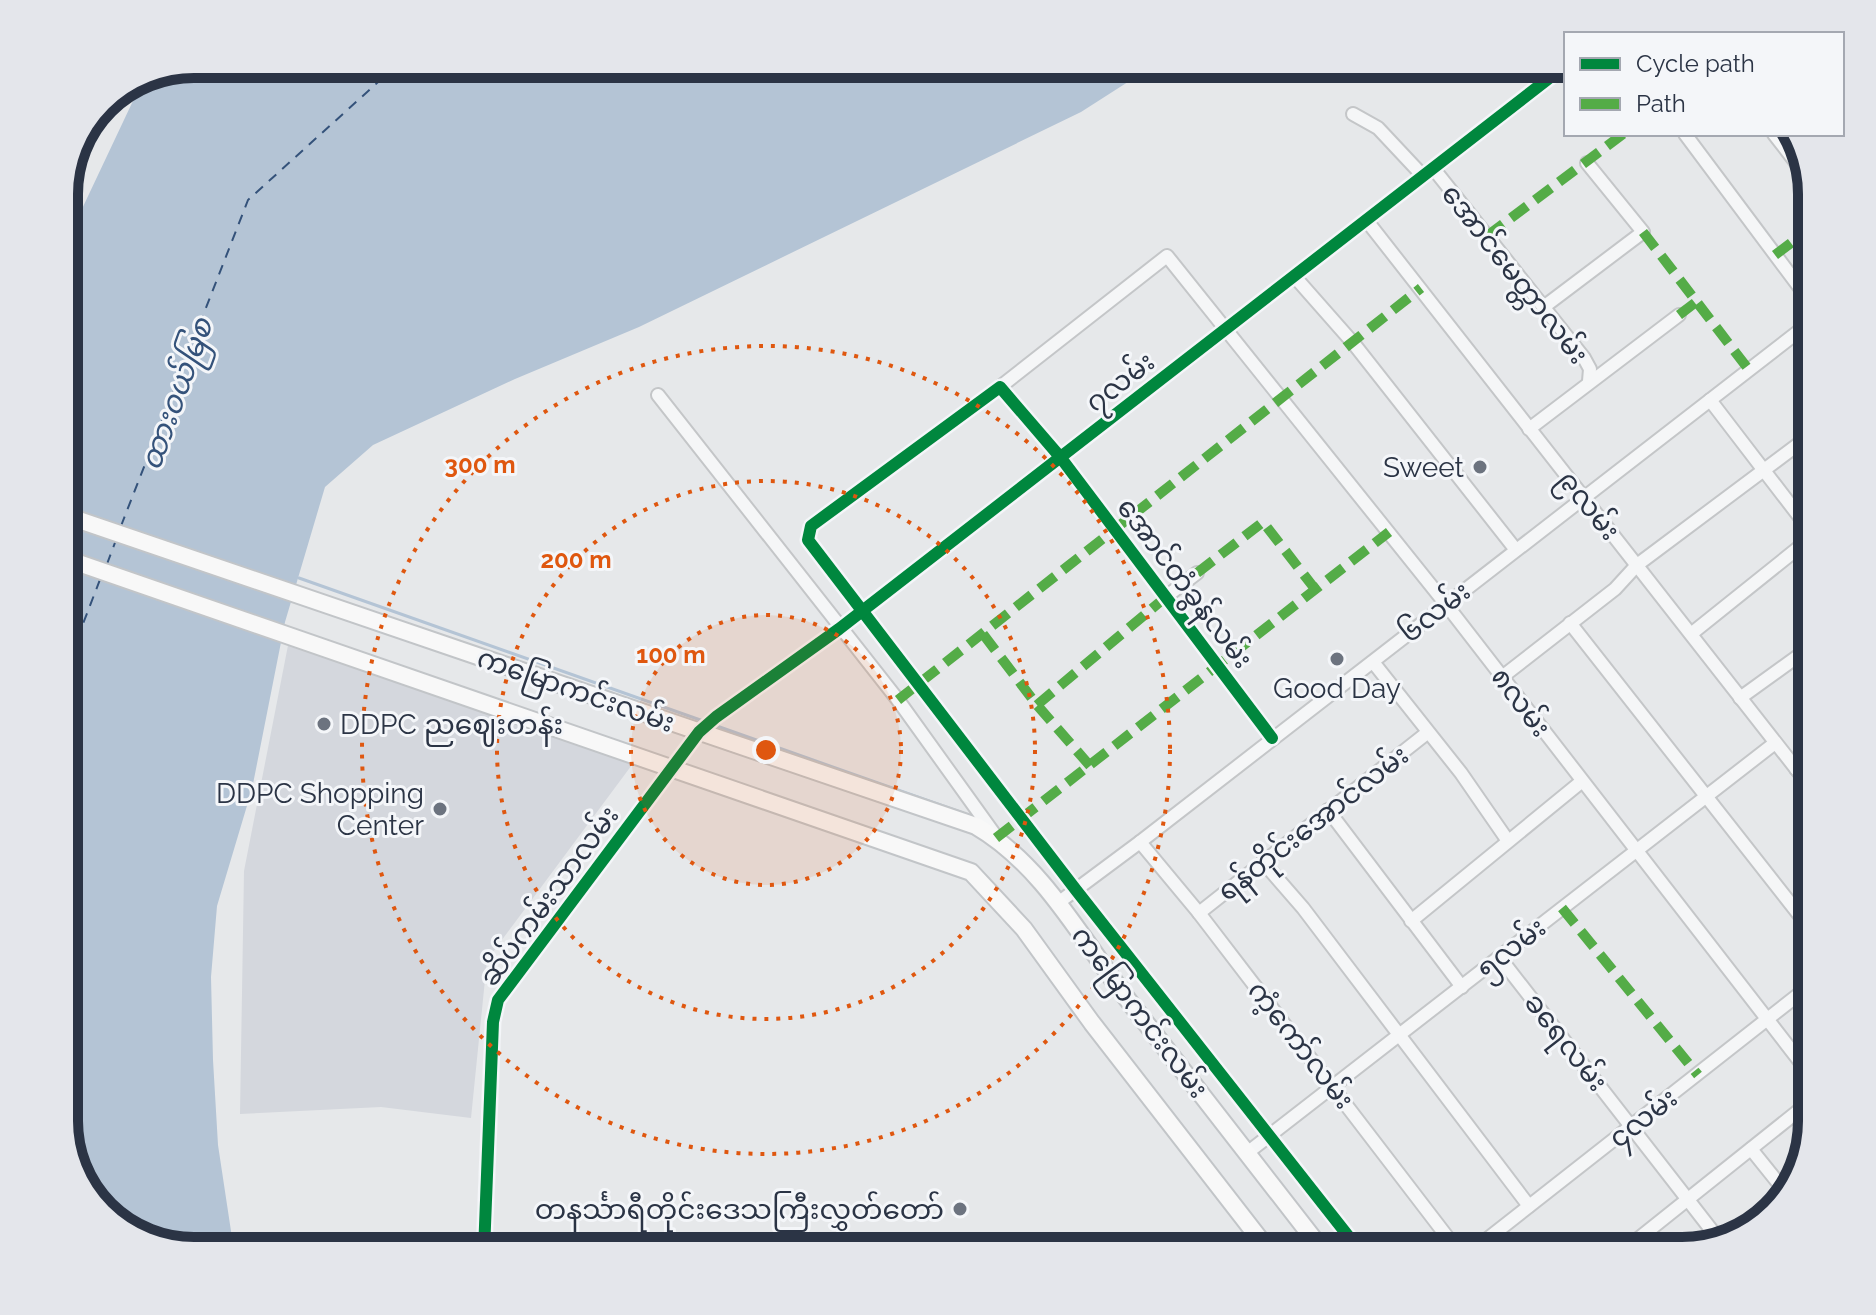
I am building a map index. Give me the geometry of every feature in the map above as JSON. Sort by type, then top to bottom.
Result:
[{"type":"main road","name":"ကမြောကင်းလမ်း","points":[[78,520],[976,826],[996,838],[1058,903],[1126,997],[1312,1237]]},
{"type":"main road","name":"ကမြောကင်းလမ်း","points":[[78,563],[971,872],[1024,929],[1092,1023],[1258,1237]]},
{"type":"street","name":"၇လမ်း","points":[[699,732],[863,611],[1549,78]]},
{"type":"street","name":"အောင်မေတ္တာလမ်း","points":[[1353,114],[1378,128],[1428,172],[1545,306],[1584,358],[1590,369],[1589,381]]},
{"type":"street","points":[[1686,136],[1798,285]]},
{"type":"street","points":[[1776,136],[1791,156]]},
{"type":"street","points":[[1545,306],[1643,232],[1587,163]]},
{"type":"street","name":"၉လမ်း","points":[[1367,221],[1798,772]]},
{"type":"street","name":"၈လမ်း","points":[[1000,387],[1167,256],[1228,328],[1445,603],[1798,1060]]},
{"type":"street","points":[[1295,277],[1354,344],[1516,550]]},
{"type":"street","points":[[1529,429],[1679,315]]},
{"type":"street","name":"၆လမ်း","points":[[1058,903],[1798,332]]},
{"type":"street","points":[[1000,387],[811,526],[808,540],[1076,890],[1349,1237]]},
{"type":"street","name":"အောင်တံခွန်လမ်း","points":[[1000,387],[1061,458],[1272,738]]},
{"type":"street","points":[[658,395],[839,629],[898,700],[996,838]]},
{"type":"street","points":[[1710,400],[1798,516]]},
{"type":"street","points":[[1502,677],[1615,589],[1637,565],[1798,445]]},
{"type":"street","points":[[1691,634],[1798,546]]},
{"type":"street","points":[[1167,596],[1197,573]]},
{"type":"street","points":[[1570,623],[1798,913]]},
{"type":"street","points":[[1740,698],[1798,656]]},
{"type":"street","points":[[1373,662],[1461,773],[1508,841]]},
{"type":"street","name":"ဆိပ်ကမ်းသာလမ်း","points":[[485,1237],[493,1022],[498,1000],[699,732]]},
{"type":"street","name":"ရန်တိုင်းအောင်လမ်း","points":[[1199,913],[1427,733]]},
{"type":"street","name":"၅လမ်း","points":[[1247,1153],[1775,743]]},
{"type":"street","points":[[1411,921],[1581,782]]},
{"type":"street","points":[[1328,810],[1462,987]]},
{"type":"street","name":"ကံ့ကော်လမ်း","points":[[1140,842],[1199,913],[1447,1237]]},
{"type":"street","points":[[1263,862],[1303,908],[1529,1206]]},
{"type":"street","name":"ခရေလမ်း","points":[[1500,958],[1714,1232]]},
{"type":"street","name":"၄လမ်း","points":[[1490,1237],[1798,996]]},
{"type":"street","points":[[1640,1237],[1798,1111]]},
{"type":"street","points":[[1751,1149],[1779,1184]]},
{"type":"shaded area","points":[[291,630],[643,750],[487,960],[471,1118],[381,1107],[240,1114],[244,871]]},
{"type":"water","name":"ထားဝယ်မြစ","points":[[1134,78],[1081,112],[639,327],[515,379],[373,445],[325,487],[285,622],[252,789],[217,906],[211,977],[213,1060],[218,1145],[232,1237],[171,1235],[130,1217],[112,1203],[94,1179],[82,1151],[78,1129],[78,217],[136,94],[157,84],[179,79]]},
{"type":"waterway","points":[[299,578],[706,722]]},
{"type":"waterway","points":[[714,725],[963,813]]},
{"type":"ferry route","points":[[121,526],[248,200],[383,78]]},
{"type":"ferry route","points":[[107,564],[116,540]]},
{"type":"ferry route","points":[[78,637],[101,577]]},
{"type":"marked path","points":[[1487,236],[1620,136]]},
{"type":"marked path","points":[[1643,232],[1749,370]]},
{"type":"marked path","points":[[1775,255],[1798,238]]},
{"type":"marked path","points":[[898,700],[1421,288]]},
{"type":"marked path","points":[[1679,315],[1696,302]]},
{"type":"marked path","points":[[1197,573],[1263,522],[1315,589]]},
{"type":"marked path","points":[[996,838],[1389,532]]},
{"type":"marked path","points":[[1037,705],[1167,596]]},
{"type":"marked path","points":[[983,634],[1037,705],[1091,767]]},
{"type":"marked path","points":[[1562,908],[1698,1075]]},
{"type":"cycle path","points":[[485,1237],[493,1022],[498,1000],[699,732],[839,629],[1549,78]]},
{"type":"cycle path","points":[[1272,738],[1061,458],[1000,387],[811,526],[808,540],[1076,890],[1349,1237]]},
{"type":"place","name":"Sweet","points":[[1480,467]]},
{"type":"place","name":"Good Day","points":[[1337,659]]},
{"type":"place","name":"DDPC ညဈေးတန်း","points":[[324,724]]},
{"type":"place","name":"DDPC Shopping Center","points":[[440,809]]},
{"type":"place","name":"တနင်္သာရီတိုင်းဒေသကြီးလွှတ်တော်","points":[[960,1209]]}]
